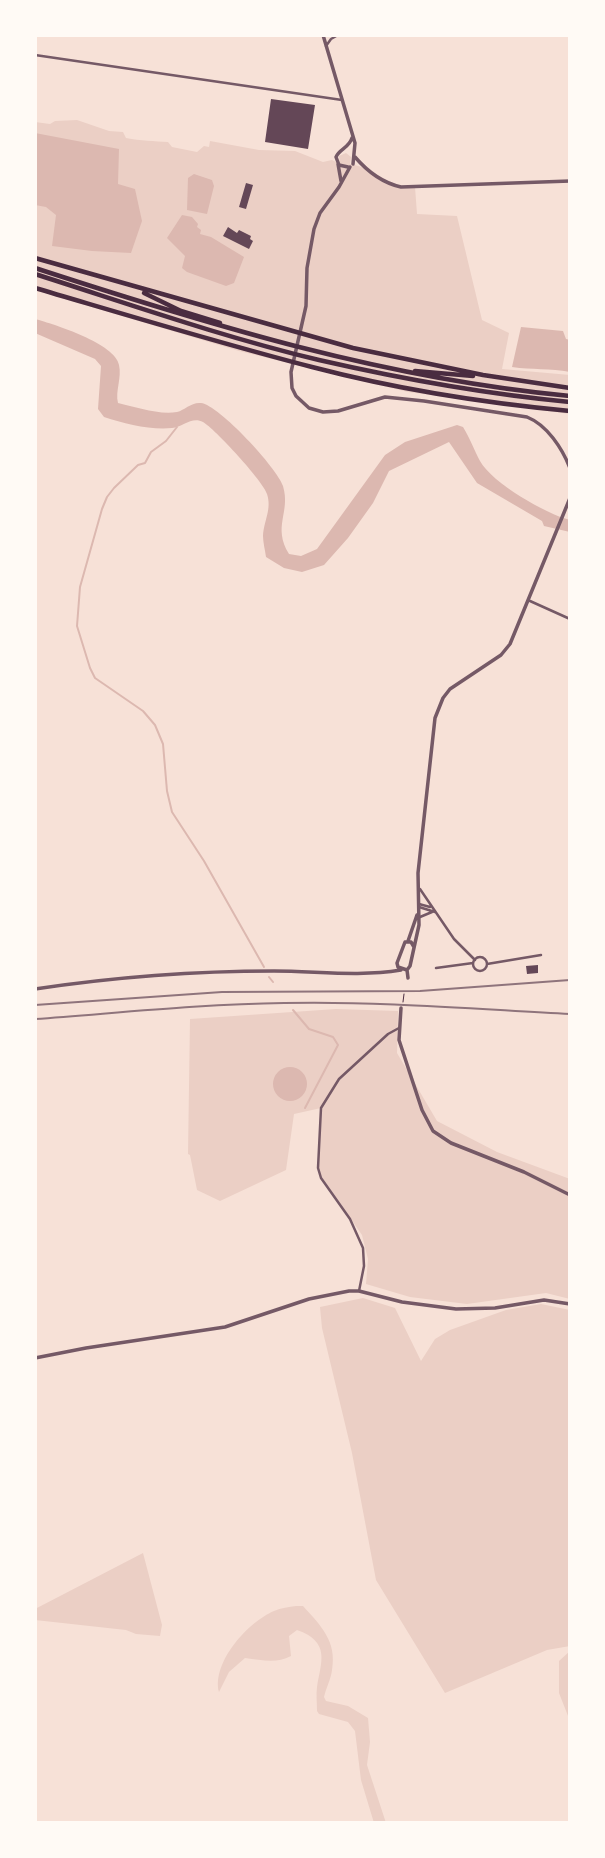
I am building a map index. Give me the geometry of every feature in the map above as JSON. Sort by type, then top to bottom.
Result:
[{"type":"highway","points":[[35,258],[115,283],[353,348],[408,361],[570,388]]},
{"type":"highway","points":[[35,268],[243,334],[453,381],[570,397]]},
{"type":"highway","points":[[35,275],[236,338],[317,359],[420,381],[570,402]]},
{"type":"highway","points":[[115,283],[243,334]]},
{"type":"highway","points":[[35,288],[315,368],[453,396],[570,411]]},
{"type":"highway","points":[[383,367],[535,383]]},
{"type":"street","points":[[326,46],[331,38],[338,35]]},
{"type":"street","points":[[324,36],[355,143],[351,166],[320,213],[314,229],[307,268],[306,306],[291,372],[292,388],[299,401],[319,412],[338,411],[385,397],[527,417],[548,432],[570,468]]},
{"type":"street","points":[[35,55],[342,100]]},
{"type":"street","points":[[341,183],[337,155],[351,141],[352,136]]},
{"type":"street","points":[[343,149],[350,150],[364,167],[389,183],[401,187],[570,181]]},
{"type":"street","points":[[338,164],[343,167],[364,167]]},
{"type":"street","points":[[35,989],[144,974],[274,971],[346,975],[404,970],[411,966],[419,916],[418,886],[432,736],[437,710],[450,689],[497,659],[508,648],[530,601],[570,498]]},
{"type":"street","points":[[530,601],[570,618]]},
{"type":"street","points":[[418,886],[454,939],[474,962],[475,970],[480,971],[486,968],[487,964]]},
{"type":"street","points":[[419,907],[429,906],[435,912]]},
{"type":"street","points":[[385,972],[397,962],[402,945],[413,932],[419,907]]},
{"type":"street","points":[[419,916],[435,912]]},
{"type":"street","points":[[408,941],[413,943],[414,949]]},
{"type":"street","points":[[487,964],[541,955]]},
{"type":"street","points":[[436,968],[474,962],[481,958],[487,964]]},
{"type":"street","points":[[397,962],[408,978]]},
{"type":"street","points":[[401,1008],[401,1048],[422,1110],[435,1134],[570,1195]]},
{"type":"street","points":[[359,1291],[365,1266],[363,1248],[350,1219],[317,1168],[321,1108],[339,1079],[388,1034],[399,1028]]},
{"type":"street","points":[[35,1358],[225,1327],[309,1299],[359,1291],[402,1302],[456,1308],[495,1308],[544,1300],[570,1304]]},
{"type":"path","points":[[402,1002],[404,994]]},
{"type":"shaded area","points":[[77,120],[109,131],[123,132],[126,138],[168,142],[172,147],[197,152],[204,146],[209,147],[210,141],[259,150],[295,151],[323,162],[332,160],[340,164],[339,156],[346,153],[351,157],[350,164],[367,169],[396,184],[415,187],[417,214],[457,216],[482,320],[509,333],[502,369],[570,375],[570,414],[408,392],[239,351],[35,290],[35,122],[50,124],[55,121]]},
{"type":"shaded area","points":[[35,133],[119,149],[118,184],[135,189],[142,221],[131,253],[52,246],[56,215],[46,207],[35,205]]},
{"type":"shaded area","points":[[194,174],[212,180],[214,186],[207,214],[187,210],[188,178]]},
{"type":"shaded area","points":[[182,215],[192,217],[201,230],[200,234],[211,237],[244,257],[234,283],[226,286],[182,268],[185,256],[167,238]]},
{"type":"shaded area","points":[[35,319],[83,336],[115,357],[120,370],[118,403],[170,413],[201,403],[221,414],[234,426],[271,466],[283,486],[285,504],[282,535],[289,554],[301,556],[317,549],[385,455],[405,442],[457,425],[463,427],[486,470],[507,488],[570,520],[570,532],[544,526],[542,521],[477,483],[449,442],[389,471],[373,503],[324,565],[302,572],[284,568],[266,557],[263,536],[268,499],[264,488],[217,434],[199,420],[172,428],[155,428],[104,417],[98,409],[101,366],[95,359],[35,333]]},
{"type":"shaded area","points":[[521,327],[563,331],[566,339],[570,340],[570,372],[512,367]]},
{"type":"shaded area","points":[[336,1009],[398,1011],[397,1053],[437,1121],[497,1152],[570,1179],[570,1299],[546,1293],[467,1304],[410,1297],[366,1284],[368,1259],[362,1235],[318,1172],[321,1108],[294,1114],[286,1170],[220,1201],[197,1190],[188,1154],[190,1019]]},
{"type":"shaded area","points":[[290,1067],[302,1072],[307,1084],[302,1096],[290,1101],[278,1096],[273,1084],[278,1072]]},
{"type":"shaded area","points":[[363,1298],[395,1308],[421,1361],[435,1339],[450,1330],[506,1310],[541,1304],[570,1310],[570,1646],[547,1650],[445,1693],[376,1580],[352,1453],[322,1328],[320,1307]]},
{"type":"shaded area","points":[[143,1553],[162,1625],[160,1636],[35,1620],[35,1609]]},
{"type":"shaded area","points":[[303,1606],[330,1642],[333,1660],[324,1697],[326,1701],[348,1706],[368,1718],[370,1742],[367,1765],[386,1823],[374,1823],[361,1780],[355,1731],[348,1722],[319,1714],[317,1711],[321,1654],[315,1640],[297,1630],[289,1636],[291,1656],[274,1661],[245,1658],[229,1672],[219,1692],[221,1668],[234,1644],[264,1616],[282,1608]]},
{"type":"shaded area","points":[[570,1651],[570,1721],[559,1693],[559,1661]]},
{"type":"building","points":[[271,99],[315,105],[308,149],[265,142]]},
{"type":"building","points":[[246,183],[253,185],[246,209],[239,207]]},
{"type":"building","points":[[228,227],[237,233],[239,230],[251,236],[253,241],[249,249],[223,236]]},
{"type":"building","points":[[538,965],[538,973],[527,974],[526,966]]},
{"type":"waterway","points":[[177,427],[166,441],[151,452],[145,463],[138,465],[107,497],[80,587],[77,626],[95,678],[143,711],[155,725],[163,744],[167,791],[172,812],[204,861],[264,967]]},
{"type":"waterway","points":[[269,977],[273,982]]},
{"type":"waterway","points":[[293,1010],[309,1029],[333,1037],[338,1045],[305,1108]]},
{"type":"railway","points":[[35,1005],[222,992],[420,991],[570,980]]},
{"type":"railway","points":[[35,1019],[284,1003],[391,1004],[570,1014]]}]
